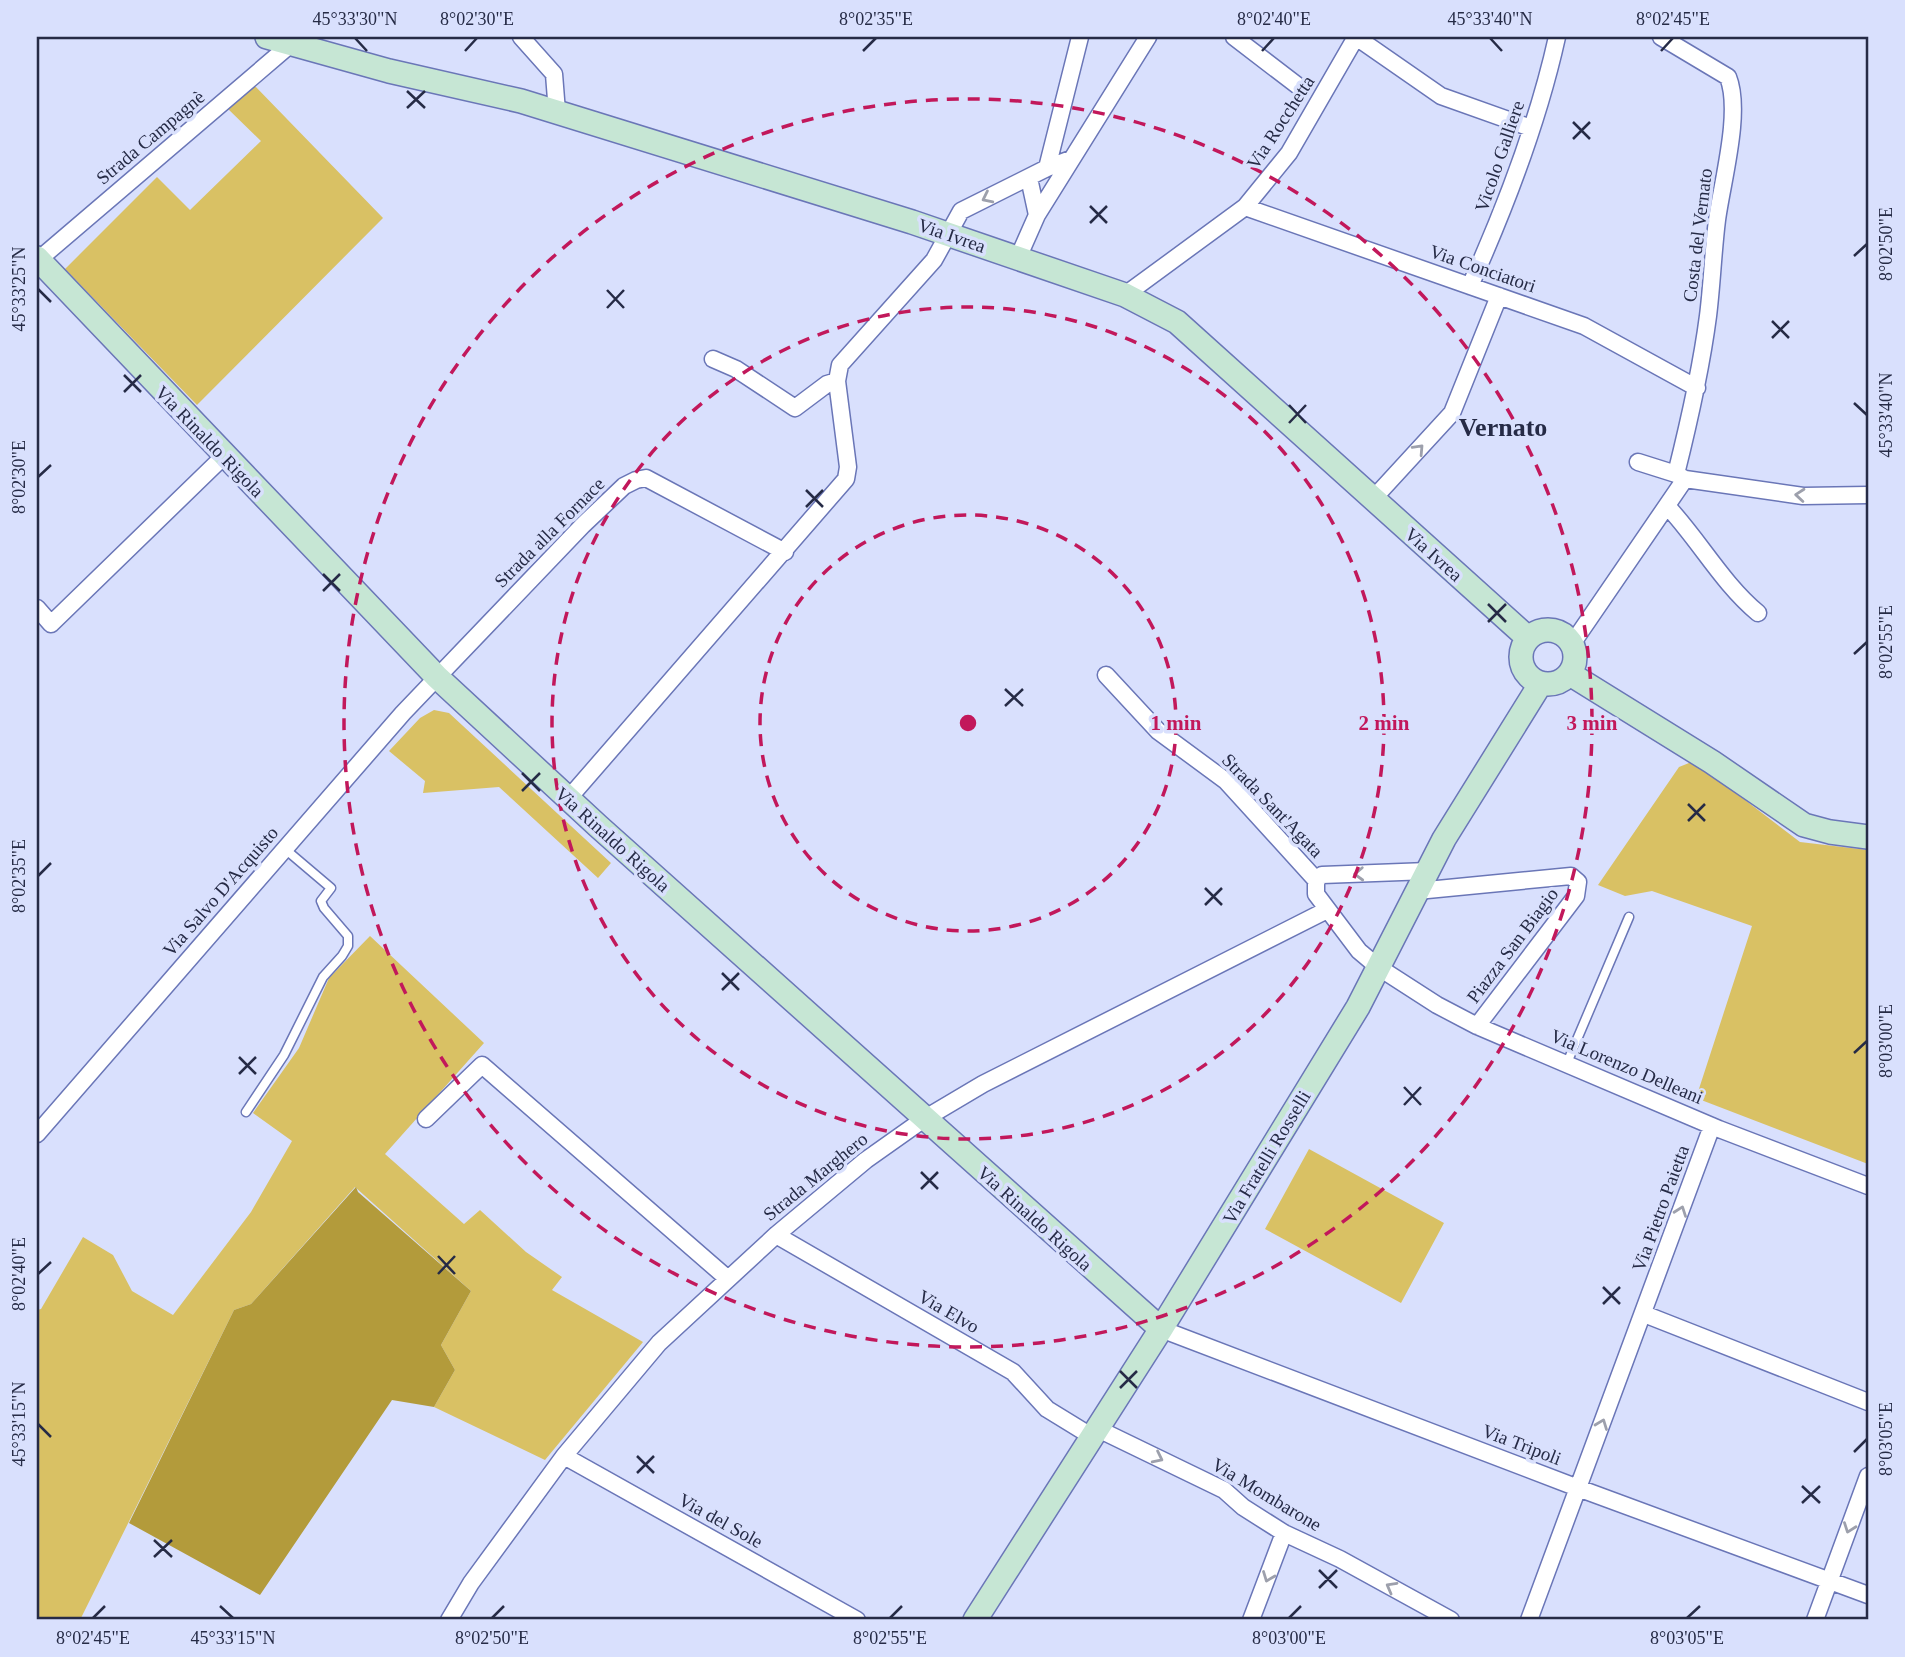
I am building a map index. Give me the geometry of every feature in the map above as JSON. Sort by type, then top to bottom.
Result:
[{"type":"street","name":"Via Ivrea","points":[[267,37],[292,41],[389,71],[557,112],[948,234],[1125,295],[1177,322],[1528,638]]},
{"type":"street","points":[[521,37],[554,74],[557,112]]},
{"type":"street","points":[[1047,168],[1080,37]]},
{"type":"street","points":[[1018,258],[1037,215],[1147,37]]},
{"type":"street","points":[[1234,37],[1311,96]]},
{"type":"street","points":[[1356,37],[1441,96],[1531,128]]},
{"type":"street","name":"Via Rocchetta","points":[[1125,295],[1245,207],[1289,153],[1311,96],[1356,37]]},
{"type":"street","name":"Vicolo Galliere","points":[[1470,286],[1496,229],[1548,75],[1557,37]]},
{"type":"street","name":"Costa del Vernato","points":[[1572,644],[1667,506],[1680,477],[1708,316],[1717,220],[1730,136],[1733,88],[1728,77],[1661,37]]},
{"type":"street","name":"Strada Campagnè","points":[[37,259],[292,41]]},
{"type":"street","points":[[568,799],[839,490],[846,479],[848,467],[836,381],[840,365],[934,260],[961,211],[1047,168],[1071,159]]},
{"type":"street","points":[[1029,178],[1037,215]]},
{"type":"street","name":"Via Conciatori","points":[[1245,207],[1584,326],[1697,388]]},
{"type":"street","name":"Via Rinaldo Rigola","points":[[37,259],[438,677],[568,799],[1161,1329]]},
{"type":"street","points":[[1373,499],[1452,413],[1499,296]]},
{"type":"street","points":[[713,359],[736,369],[795,408],[827,384],[836,381]]},
{"type":"street","points":[[37,608],[51,624],[224,456]]},
{"type":"street","points":[[1638,462],[1680,477],[1803,496],[1868,495]]},
{"type":"street","name":"Strada alla Fornace","points":[[438,677],[583,525],[624,486],[635,480],[646,478],[785,552]]},
{"type":"street","points":[[1667,506],[1689,529],[1744,601],[1758,613]]},
{"type":"street","points":[[1542,630],[1550,630],[1567,637],[1572,644],[1575,661],[1570,674],[1557,683],[1541,684],[1526,673],[1522,664],[1523,646],[1528,638],[1542,630]]},
{"type":"street","points":[[1570,674],[1712,762],[1804,825],[1829,832],[1868,837]]},
{"type":"street","name":"Strada Sant'Agata","points":[[1106,675],[1158,731],[1226,781],[1315,880]]},
{"type":"street","name":"Via Salvo D'Acquisto","points":[[37,1134],[403,713],[438,677]]},
{"type":"street","name":"Via Fratelli Rosselli","points":[[975,1620],[1161,1329],[1358,1007],[1444,839],[1541,684]]},
{"type":"street","points":[[1315,880],[1322,876],[1423,881]]},
{"type":"street","name":"Piazza San Biagio","points":[[1423,881],[1571,876],[1578,881],[1576,896],[1477,1026]]},
{"type":"street","name":"Via Lorenzo Delleani","points":[[1315,880],[1317,894],[1359,951],[1378,967],[1437,1005],[1477,1026],[1713,1126],[1868,1186]]},
{"type":"street","name":"Strada Marghero","points":[[449,1620],[471,1583],[564,1456],[659,1343],[776,1235],[866,1160],[924,1119],[983,1084],[1327,910]]},
{"type":"street","points":[[426,1119],[482,1065],[728,1279]]},
{"type":"street","name":"Via Pietro Paietta","points":[[1529,1620],[1713,1126]]},
{"type":"street","name":"Via Elvo","points":[[776,1235],[1013,1372],[1047,1409],[1094,1432]]},
{"type":"street","points":[[1644,1314],[1868,1402]]},
{"type":"street","name":"Via Tripoli","points":[[1161,1329],[1868,1595]]},
{"type":"street","name":"Via Mombarone","points":[[1094,1432],[1224,1490],[1243,1507],[1284,1533],[1340,1559],[1451,1620]]},
{"type":"street","name":"Via del Sole","points":[[564,1456],[858,1620]]},
{"type":"street","points":[[1815,1620],[1868,1476]]},
{"type":"street","points":[[1251,1620],[1284,1533]]},
{"type":"lane","points":[[246,1112],[284,1055],[323,977],[348,946],[348,936],[321,901],[331,888],[285,849]]},
{"type":"lane","points":[[1567,1063],[1629,917]]},
{"type":"shaded area","points":[[252,83],[383,218],[197,405],[65,269],[157,177],[190,210],[261,141],[226,107]]},
{"type":"shaded area","points":[[434,710],[449,713],[611,863],[598,878],[499,787],[423,793],[425,781],[389,751],[420,718]]},
{"type":"shaded area","points":[[1694,761],[1800,842],[1868,850],[1868,1164],[1696,1098],[1752,926],[1652,891],[1625,896],[1598,885],[1679,767]]},
{"type":"shaded area","points":[[370,936],[484,1043],[385,1154],[464,1224],[480,1210],[526,1252],[562,1277],[552,1290],[643,1342],[545,1460],[434,1407],[455,1370],[441,1345],[471,1291],[355,1187],[251,1304],[234,1310],[80,1620],[37,1620],[37,1310],[41,1309],[83,1237],[113,1255],[132,1291],[173,1315],[251,1212],[292,1141],[253,1113],[299,1048],[329,978]]},
{"type":"shaded area","points":[[1309,1149],[1444,1223],[1401,1303],[1265,1229]]},
{"type":"shaded area","points":[[356,1187],[358,1192],[471,1291],[441,1345],[455,1370],[434,1407],[392,1400],[260,1595],[129,1523],[234,1310],[251,1304]]},
{"type":"district","name":"Vernato","points":[[1503,427]]}]
